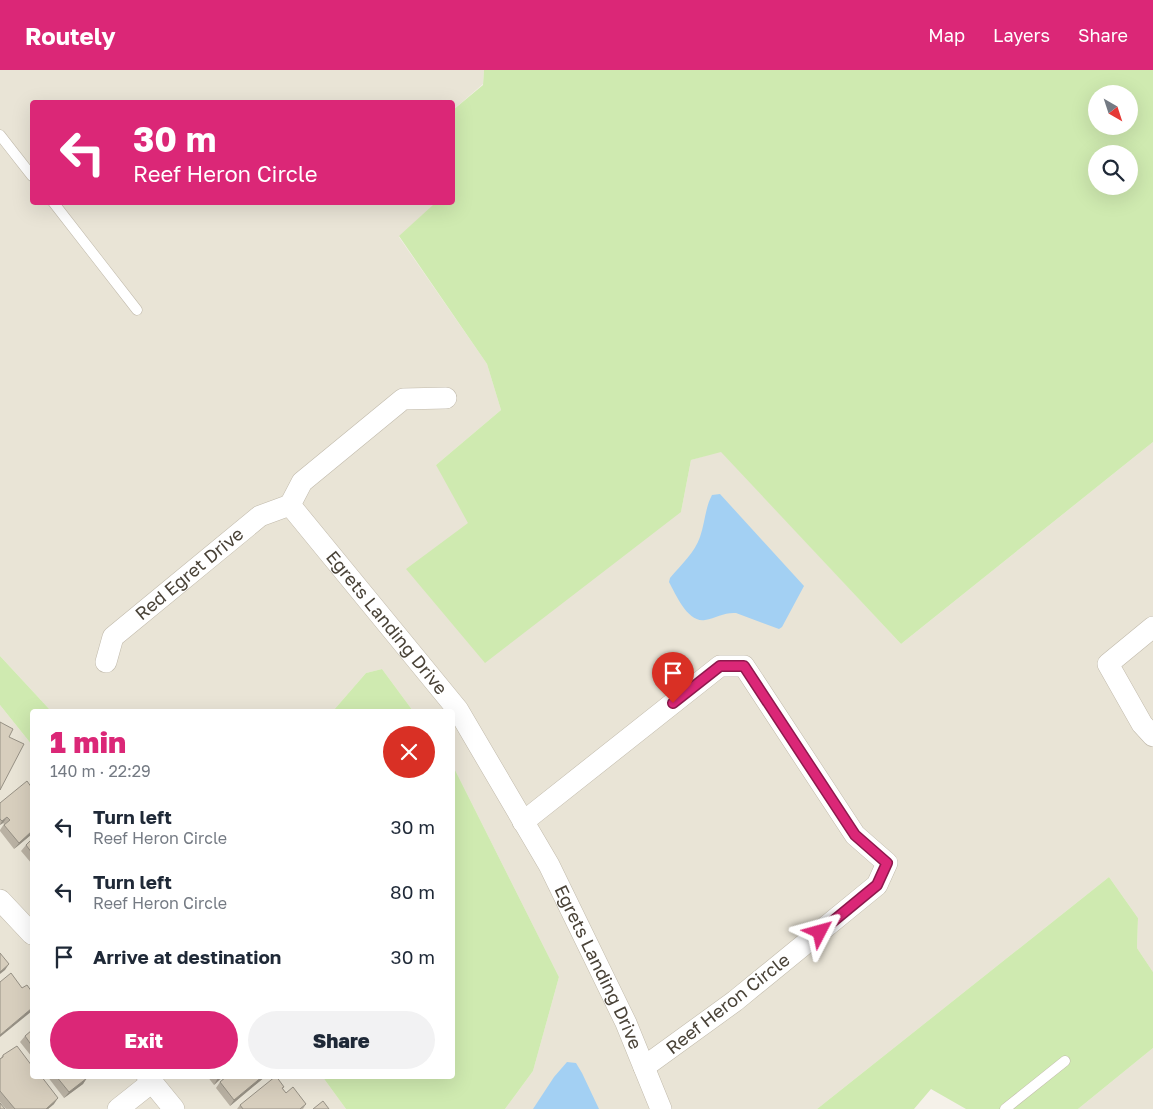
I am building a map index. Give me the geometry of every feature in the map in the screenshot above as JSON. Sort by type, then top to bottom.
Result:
[{"type":"street","points":[[290,505],[302,482],[403,400],[446,398]]},
{"type":"street","name":"Red Egret Drive","points":[[106,662],[113,638],[260,516],[290,505]]},
{"type":"street","name":"Egrets Landing Drive","points":[[290,505],[458,710],[549,865],[626,1024],[661,1109]]},
{"type":"street","points":[[1153,627],[1108,664],[1142,724],[1153,736]]},
{"type":"street","name":"Reef Heron Circle","points":[[523,822],[720,666],[744,666],[855,835],[887,863],[877,885],[735,1001],[644,1067]]},
{"type":"street","points":[[0,900],[30,932]]},
{"type":"street","points":[[118,1109],[150,1079],[174,1109]]},
{"type":"lane","points":[[0,135],[30,173]]},
{"type":"lane","points":[[55,205],[137,310]]},
{"type":"lane","points":[[1005,1109],[1065,1061]]},
{"type":"shaded area","points":[[0,70],[484,70],[483,84],[455,108],[455,100],[30,100],[30,205],[433,205],[399,237],[487,364],[501,410],[436,465],[681,512],[691,460],[721,451],[901,644],[1153,442],[1153,972],[1137,948],[1138,918],[1109,877],[817,1109],[505,1109],[533,1071],[559,977],[455,770],[455,709],[412,709],[382,669],[366,673],[335,709],[49,709],[0,656]]},
{"type":"shaded area","points":[[0,705],[30,742],[30,1079],[324,1079],[346,1109],[0,1109]]},
{"type":"shaded area","points":[[1153,1048],[1153,1109],[1078,1109]]},
{"type":"green space","points":[[484,70],[1153,70],[1153,442],[901,644],[721,452],[691,460],[681,512],[485,663],[406,569],[468,523],[436,465],[501,410],[487,364],[399,236],[433,205],[455,205],[455,108],[483,85]]},
{"type":"green space","points":[[0,656],[49,709],[30,709],[30,742],[0,705]]},
{"type":"green space","points":[[382,669],[412,709],[335,709],[366,673]]},
{"type":"green space","points":[[455,770],[559,977],[533,1071],[505,1109],[346,1109],[324,1079],[455,1079]]},
{"type":"green space","points":[[1109,877],[1138,918],[1137,948],[1153,972],[1153,1048],[1078,1109],[966,1109],[931,1089],[914,1109],[817,1109]]},
{"type":"water","points":[[720,494],[804,586],[782,627],[779,629],[736,613],[699,620],[688,613],[683,607],[669,582],[670,578],[698,543],[712,495]]},
{"type":"water","points":[[567,1062],[576,1063],[599,1109],[533,1109],[554,1077]]},
{"type":"building","points":[[0,722],[13,729],[9,737],[24,744],[0,790]]},
{"type":"building","points":[[27,781],[30,785],[30,833],[19,843],[4,825],[10,820],[7,817],[2,821],[0,819],[0,803]]},
{"type":"building","points":[[30,841],[30,850],[26,845]]},
{"type":"building","points":[[0,953],[9,964],[0,972]]},
{"type":"building","points":[[11,973],[22,988],[27,985],[30,989],[30,1010],[0,1035],[0,982]]},
{"type":"building","points":[[30,1032],[30,1043],[25,1036]]},
{"type":"building","points":[[17,1046],[30,1063],[30,1079],[43,1079],[58,1098],[46,1109],[15,1109],[0,1091],[0,1059]]},
{"type":"building","points":[[58,1079],[86,1079],[69,1092]]},
{"type":"building","points":[[224,1079],[259,1079],[234,1100],[220,1082]]},
{"type":"building","points":[[272,1079],[278,1079],[286,1093],[293,1087],[306,1104],[300,1109],[243,1109],[240,1105]]},
{"type":"building","points":[[323,1101],[329,1109],[313,1109]]},
{"type":"route","points":[[673,703],[720,666],[744,666],[855,835],[887,863],[877,885],[820,932]]}]
